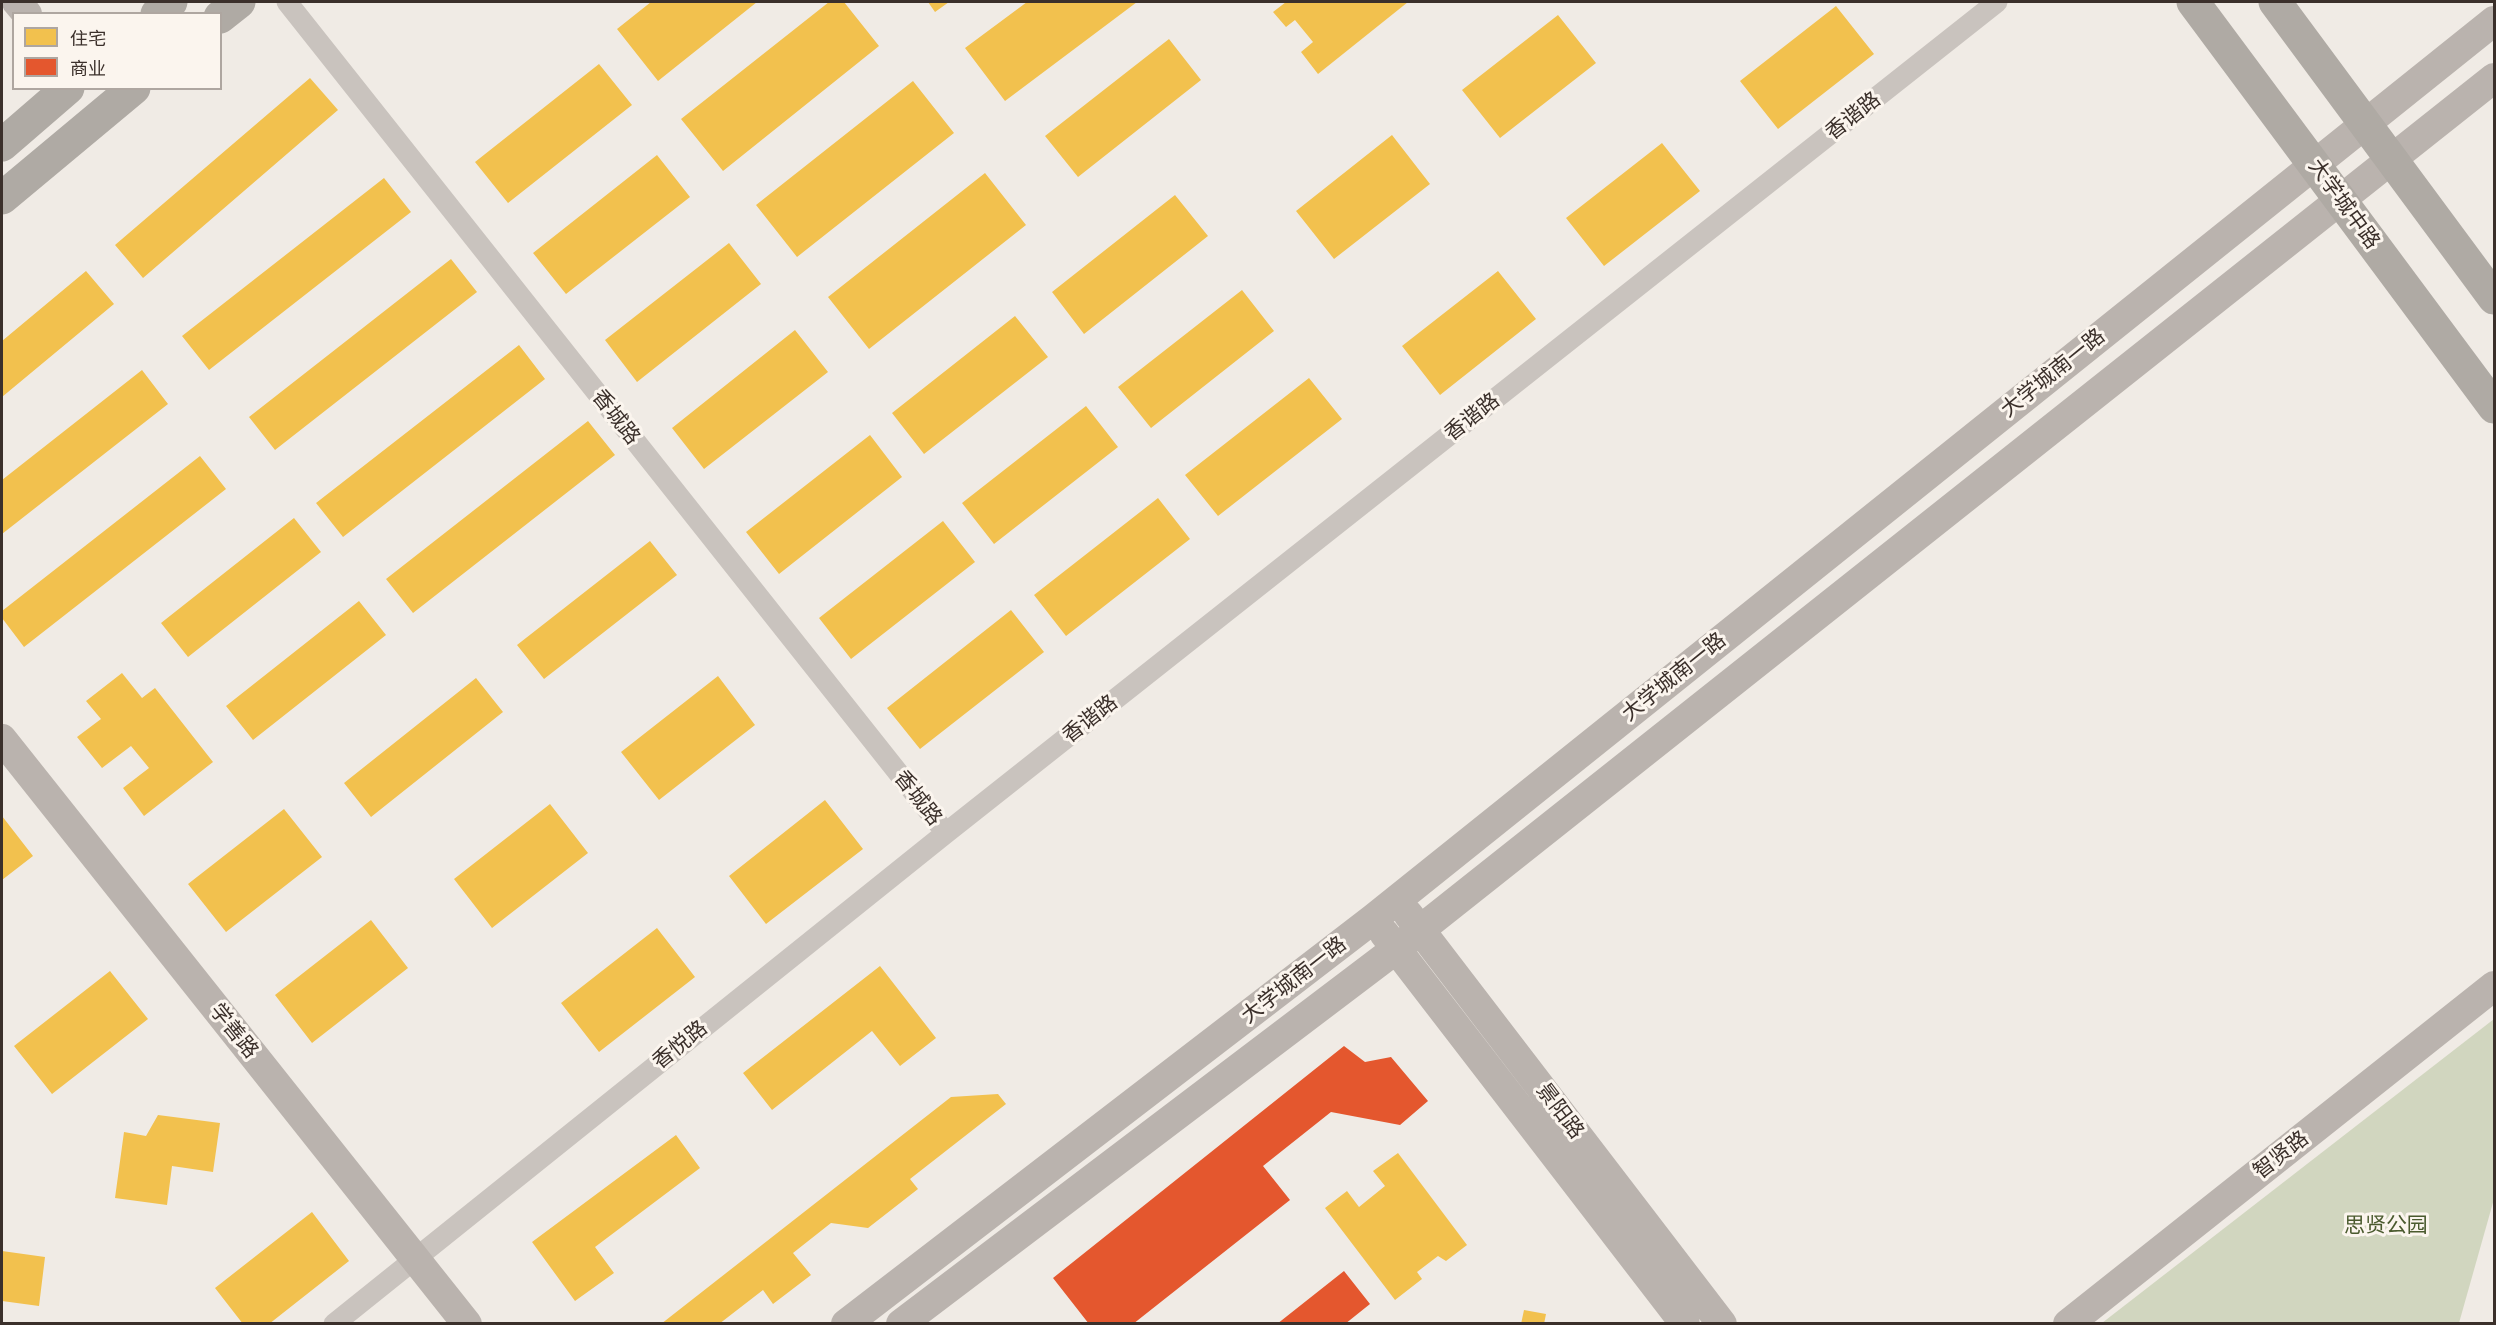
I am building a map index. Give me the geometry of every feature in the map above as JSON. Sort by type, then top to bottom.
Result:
[{"type":"highway","points":[[159,12],[171,2]]},
{"type":"highway","points":[[222,15],[239,2]]},
{"type":"highway","name":"大学城中路","points":[[2193,2],[2494,407]]},
{"type":"highway","points":[[2275,2],[2494,298]]},
{"type":"highway","points":[[2,145],[66,90]]},
{"type":"highway","points":[[2,198],[132,90]]},
{"type":"main road","name":"大学城南一路","points":[[846,1323],[1373,919],[2494,21]]},
{"type":"main road","name":"大学城南一路","points":[[901,1323],[1421,930],[2494,78]]},
{"type":"main road","name":"学善路","points":[[2,739],[467,1323]]},
{"type":"main road","name":"景阳路","points":[[1396,900],[1722,1323]]},
{"type":"main road","name":"景阳路","points":[[1373,919],[1685,1323]]},
{"type":"main road","name":"智贤路","points":[[2068,1323],[2494,986]]},
{"type":"street","name":"香城路","points":[[286,2],[946,833]]},
{"type":"street","name":"香谐路","points":[[946,833],[1997,2]]},
{"type":"street","name":"香悦路","points":[[334,1323],[946,833]]},
{"type":"green space","name":"思贤公园","points":[[2494,1019],[2494,1199],[2459,1323],[2102,1323]]},
{"type":"building: 住宅","points":[[651,2],[757,2],[658,81],[617,29]]},
{"type":"building: 住宅","points":[[829,2],[844,2],[879,46],[723,171],[681,119]]},
{"type":"building: 住宅","points":[[928,2],[949,2],[935,12]]},
{"type":"building: 住宅","points":[[1027,2],[1137,2],[1005,101],[965,48]]},
{"type":"building: 住宅","points":[[1286,2],[1408,2],[1318,74],[1301,52],[1313,42],[1295,20],[1286,27],[1273,12]]},
{"type":"building: 住宅","points":[[1836,6],[1874,54],[1778,129],[1740,81]]},
{"type":"building: 住宅","points":[[1558,15],[1596,63],[1500,138],[1462,90]]},
{"type":"building: 住宅","points":[[1169,39],[1201,80],[1078,177],[1045,136]]},
{"type":"building: 住宅","points":[[599,64],[632,105],[508,203],[475,162]]},
{"type":"building: 住宅","points":[[310,78],[338,110],[143,278],[115,245]]},
{"type":"building: 住宅","points":[[913,81],[954,133],[797,257],[756,205]]},
{"type":"building: 住宅","points":[[1392,135],[1430,184],[1334,259],[1296,211]]},
{"type":"building: 住宅","points":[[1662,143],[1700,191],[1604,266],[1566,218]]},
{"type":"building: 住宅","points":[[657,155],[690,197],[566,294],[533,253]]},
{"type":"building: 住宅","points":[[985,173],[1026,225],[869,349],[828,297]]},
{"type":"building: 住宅","points":[[384,178],[411,212],[209,370],[182,336]]},
{"type":"building: 住宅","points":[[1175,195],[1208,236],[1084,334],[1052,292]]},
{"type":"building: 住宅","points":[[729,243],[761,284],[637,382],[605,340]]},
{"type":"building: 住宅","points":[[451,259],[477,292],[275,450],[249,417]]},
{"type":"building: 住宅","points":[[86,271],[114,304],[2,397],[2,341]]},
{"type":"building: 住宅","points":[[1498,271],[1536,319],[1440,395],[1402,346]]},
{"type":"building: 住宅","points":[[1242,290],[1274,331],[1151,428],[1118,387]]},
{"type":"building: 住宅","points":[[1015,316],[1048,357],[924,454],[892,413]]},
{"type":"building: 住宅","points":[[795,330],[828,372],[704,469],[672,428]]},
{"type":"building: 住宅","points":[[519,345],[545,379],[343,537],[316,503]]},
{"type":"building: 住宅","points":[[142,370],[168,404],[2,534],[2,480]]},
{"type":"building: 住宅","points":[[1309,378],[1342,419],[1218,516],[1185,475]]},
{"type":"building: 住宅","points":[[1086,406],[1118,447],[994,544],[962,503]]},
{"type":"building: 住宅","points":[[588,421],[615,455],[413,613],[386,579]]},
{"type":"building: 住宅","points":[[870,435],[902,477],[779,574],[746,532]]},
{"type":"building: 住宅","points":[[200,456],[226,489],[24,647],[2,618],[2,611]]},
{"type":"building: 住宅","points":[[1158,498],[1190,539],[1066,636],[1034,595]]},
{"type":"building: 住宅","points":[[294,518],[321,552],[188,657],[161,623]]},
{"type":"building: 住宅","points":[[943,521],[975,562],[851,659],[819,618]]},
{"type":"building: 住宅","points":[[650,541],[677,575],[544,679],[517,645]]},
{"type":"building: 住宅","points":[[359,601],[386,635],[253,740],[226,706]]},
{"type":"building: 住宅","points":[[1011,610],[1044,652],[920,749],[887,708]]},
{"type":"building: 住宅","points":[[122,673],[142,698],[155,688],[213,762],[144,816],[123,788],[149,768],[131,746],[102,768],[77,737],[101,719],[86,701]]},
{"type":"building: 住宅","points":[[718,676],[755,725],[659,800],[621,752]]},
{"type":"building: 住宅","points":[[476,678],[503,712],[371,817],[344,783]]},
{"type":"building: 住宅","points":[[825,800],[863,849],[766,924],[729,876]]},
{"type":"building: 住宅","points":[[550,804],[588,853],[492,928],[454,879]]},
{"type":"building: 住宅","points":[[284,809],[322,857],[226,932],[188,884]]},
{"type":"building: 住宅","points":[[2,816],[33,856],[2,880]]},
{"type":"building: 住宅","points":[[371,920],[408,968],[312,1043],[275,995]]},
{"type":"building: 住宅","points":[[657,928],[695,977],[599,1052],[561,1003]]},
{"type":"building: 住宅","points":[[880,966],[936,1038],[900,1066],[872,1031],[772,1110],[743,1073]]},
{"type":"building: 住宅","points":[[110,971],[148,1019],[52,1094],[14,1046]]},
{"type":"building: 住宅","points":[[998,1094],[1006,1104],[910,1179],[918,1189],[868,1228],[831,1223],[793,1253],[811,1275],[773,1304],[763,1290],[719,1324],[661,1324],[951,1097]]},
{"type":"building: 住宅","points":[[158,1115],[220,1123],[213,1172],[172,1166],[167,1205],[115,1198],[124,1132],[146,1136]]},
{"type":"building: 住宅","points":[[676,1135],[700,1168],[595,1247],[614,1273],[575,1301],[532,1242]]},
{"type":"building: 住宅","points":[[1398,1153],[1467,1245],[1446,1261],[1438,1256],[1417,1272],[1422,1279],[1395,1300],[1325,1208],[1347,1191],[1359,1207],[1385,1186],[1373,1171]]},
{"type":"building: 住宅","points":[[312,1212],[349,1261],[269,1324],[243,1324],[215,1288]]},
{"type":"building: 住宅","points":[[2,1251],[45,1257],[39,1306],[2,1301]]},
{"type":"building: 住宅","points":[[1524,1310],[1546,1314],[1544,1324],[1521,1324]]},
{"type":"building: 商业","points":[[1344,1046],[1365,1062],[1391,1057],[1428,1101],[1400,1125],[1331,1112],[1263,1166],[1290,1200],[1133,1324],[1089,1324],[1053,1278]]},
{"type":"building: 商业","points":[[1344,1271],[1370,1304],[1345,1324],[1277,1324]]}]
